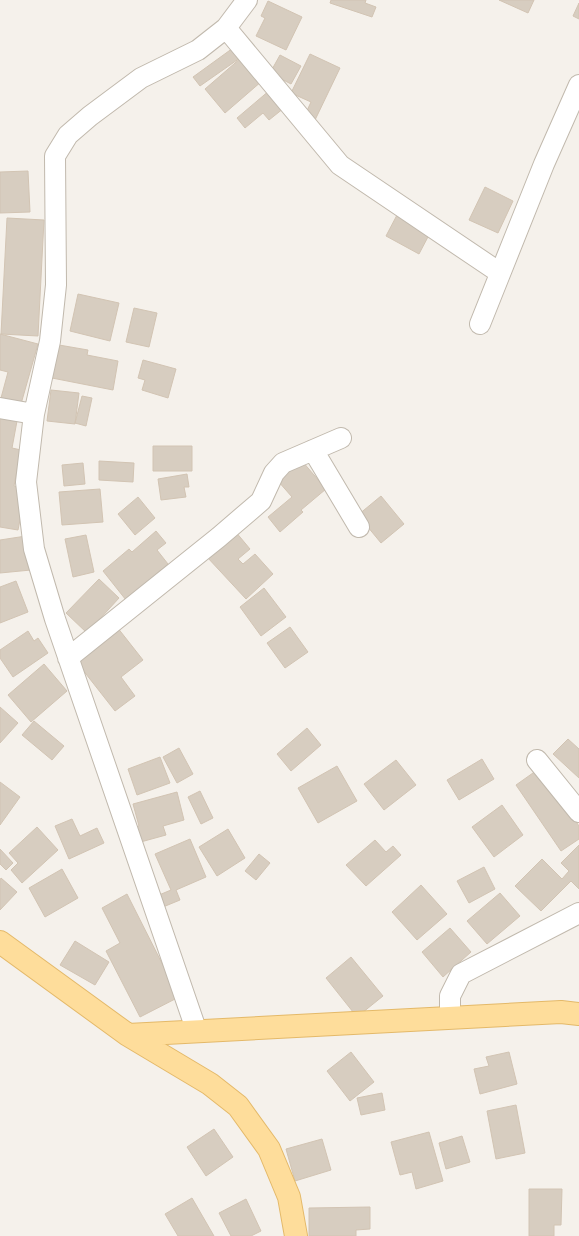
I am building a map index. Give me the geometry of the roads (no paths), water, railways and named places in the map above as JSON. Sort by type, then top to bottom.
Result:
[{"type":"main road","points":[[0,942],[128,1035],[210,1084],[238,1106],[268,1149],[290,1197],[296,1236]]},
{"type":"main road","points":[[128,1035],[561,1012],[579,1014]]},
{"type":"street","points":[[197,1032],[68,658],[34,549],[26,482],[34,414],[50,341],[56,285],[55,156],[68,135],[90,116],[141,78],[198,50],[226,28],[247,0]]},
{"type":"street","points":[[226,28],[340,164],[500,273]]},
{"type":"street","points":[[480,324],[544,164],[579,85]]},
{"type":"street","points":[[0,408],[34,414]]},
{"type":"street","points":[[68,658],[261,501],[274,473],[283,463],[341,438]]},
{"type":"street","points":[[313,450],[359,526]]},
{"type":"street","points":[[538,760],[579,812]]},
{"type":"street","points":[[450,1018],[450,996],[461,974],[579,913]]}]
